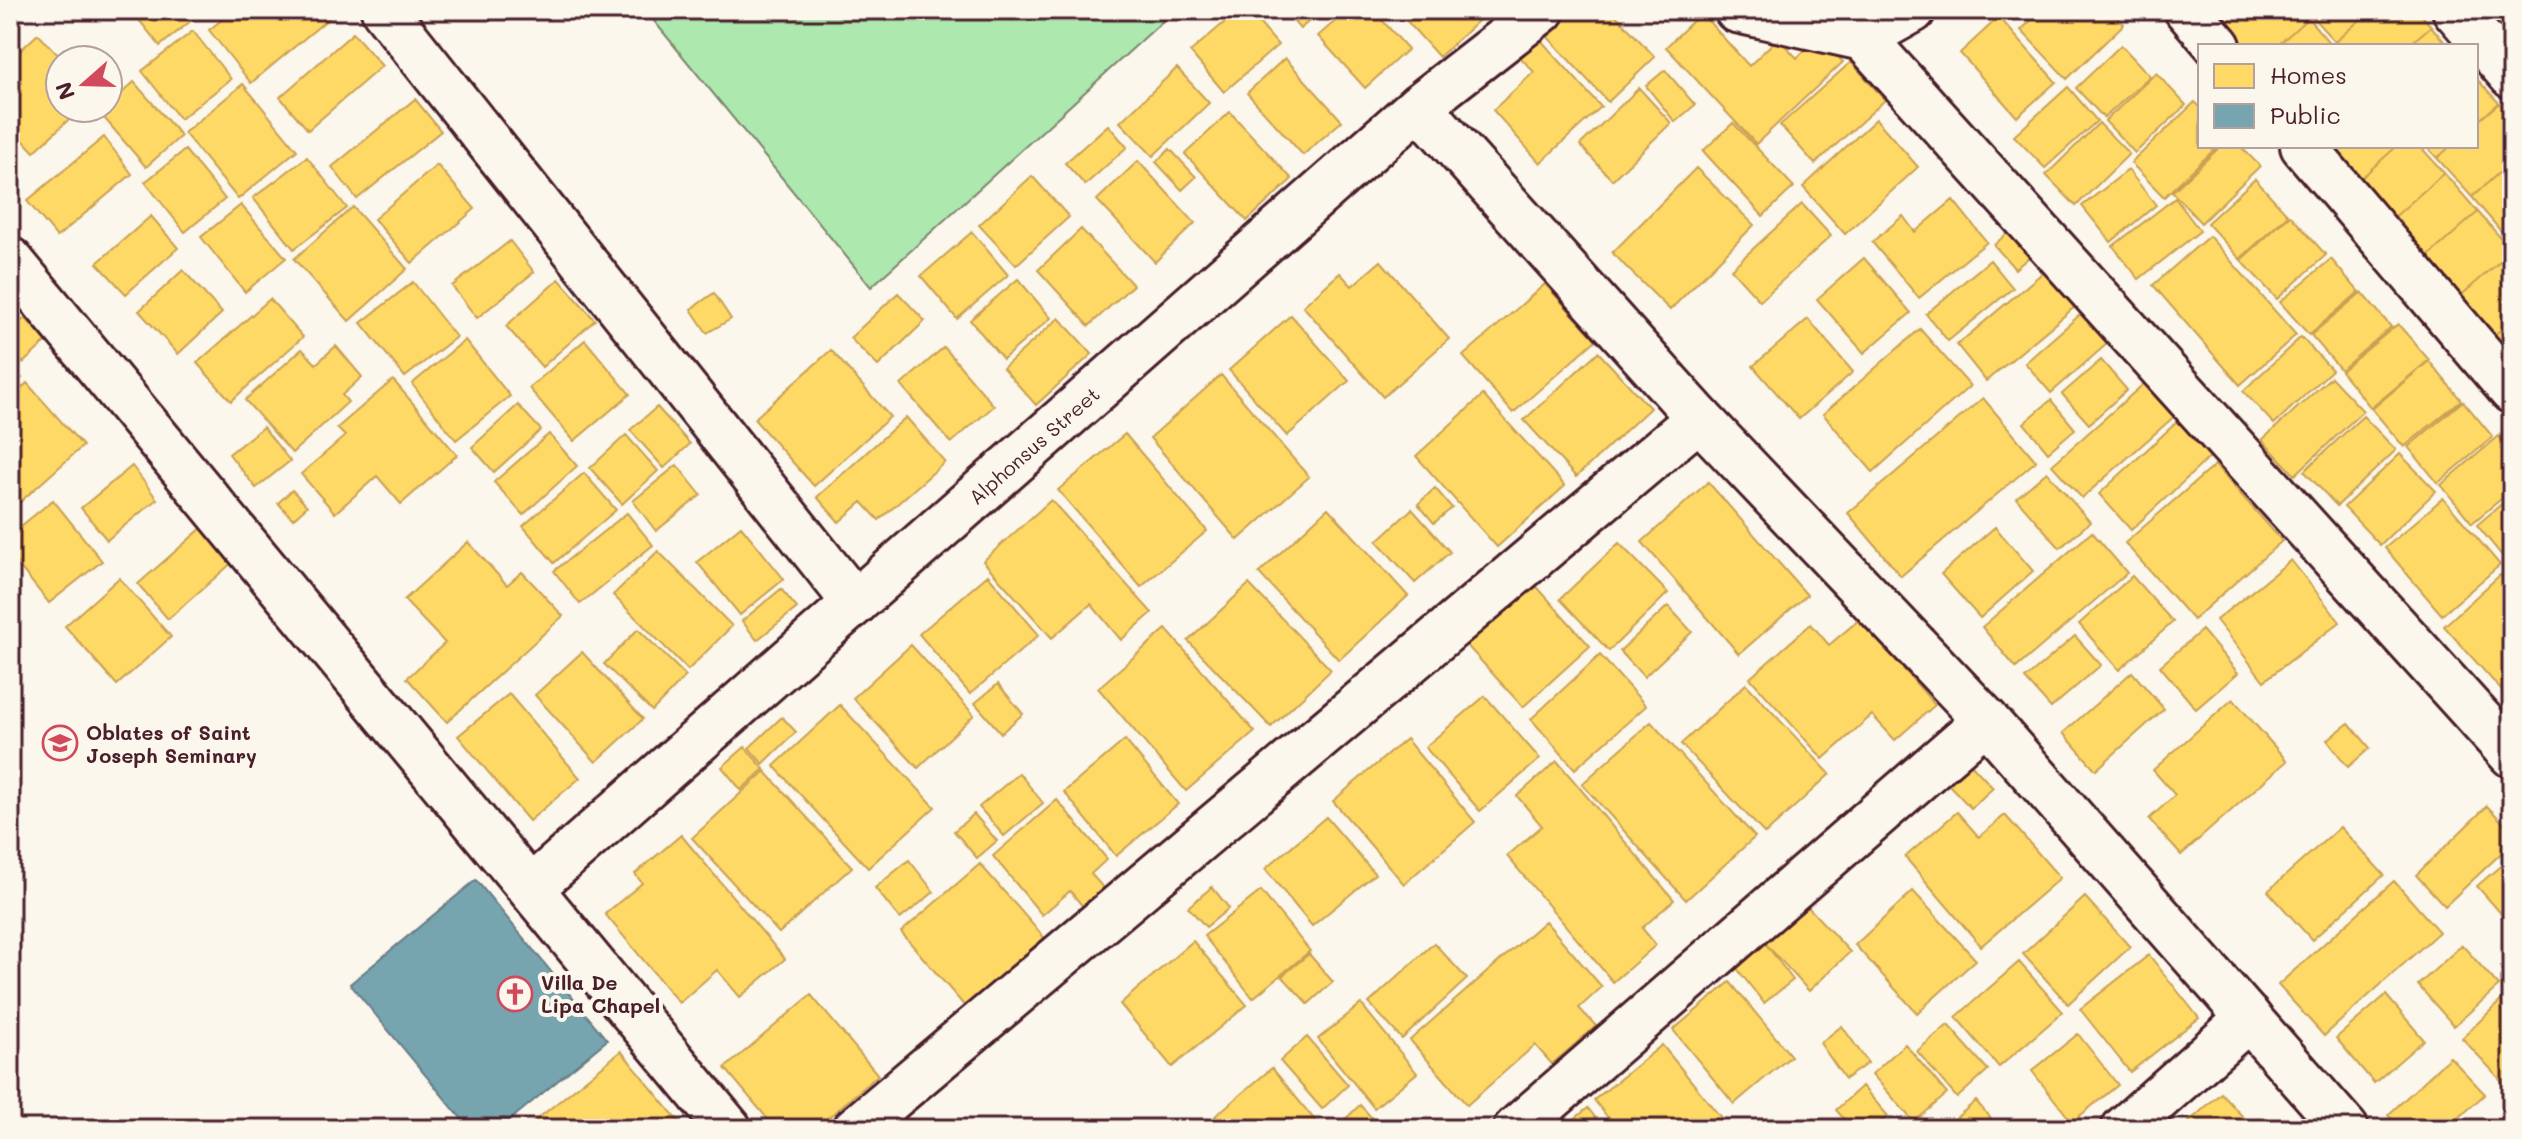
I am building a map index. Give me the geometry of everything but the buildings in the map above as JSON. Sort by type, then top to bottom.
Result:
[{"type":"street","points":[[384,10],[855,603]]},
{"type":"street","name":"Alphonsus Street","points":[[531,888],[1419,106],[1542,10]]},
{"type":"street","points":[[1737,10],[1863,38],[2512,755]]},
{"type":"street","points":[[1863,38],[1913,10]]},
{"type":"street","points":[[2187,10],[2216,44]]},
{"type":"street","points":[[2455,10],[2512,76]]},
{"type":"street","points":[[1419,106],[1699,418],[1986,720],[2346,1129]]},
{"type":"street","points":[[2305,148],[2512,391]]},
{"type":"street","points":[[10,260],[729,1129]]},
{"type":"street","points":[[855,1129],[1699,418]]},
{"type":"street","points":[[1516,1129],[1986,720]]},
{"type":"street","points":[[2124,1129],[2249,1018]]},
{"type":"green space","points":[[645,10],[1175,10],[871,287]]},
{"type":"place","name":"Oblates of Saint Joseph Seminary","points":[[60,743]]},
{"type":"place","name":"Villa De Lipa Chapel","points":[[515,994]]}]
